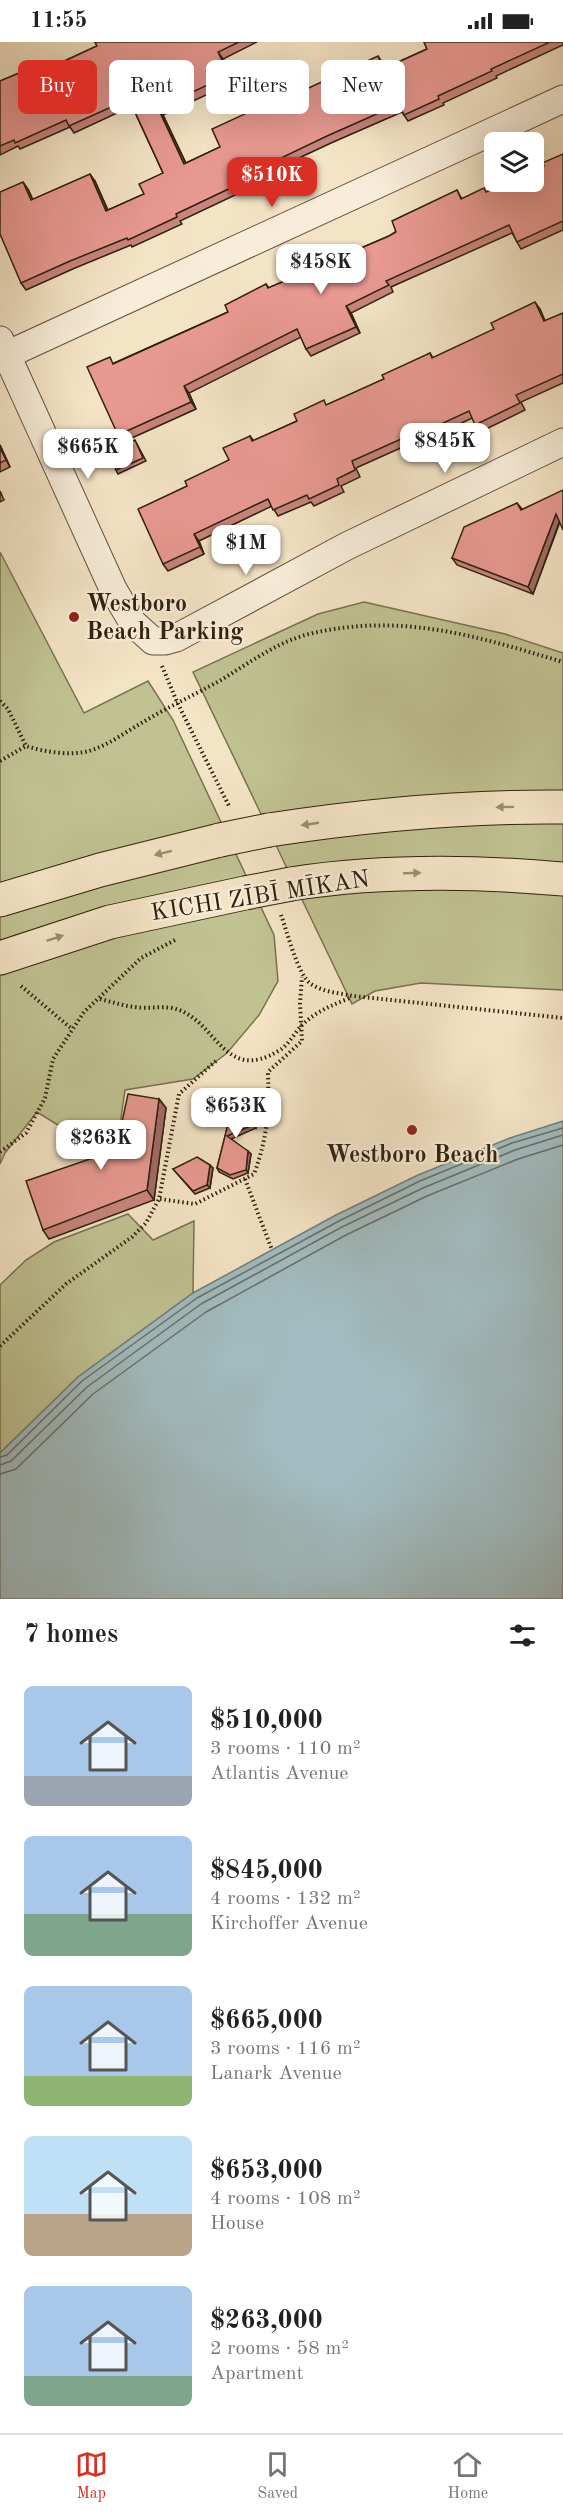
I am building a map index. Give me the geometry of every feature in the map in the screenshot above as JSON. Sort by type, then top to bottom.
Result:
[{"type":"highway","points":[[0,900],[90,873],[268,830],[411,812],[563,807]]},
{"type":"highway","name":"KICHI ZĪBĪ MĪKAN","points":[[0,958],[110,922],[291,885],[353,877],[440,872],[563,879]]},
{"type":"street","points":[[563,99],[2,351],[113,589],[134,623],[153,641],[165,642],[176,638],[347,546],[563,442]]},
{"type":"path","points":[[0,761],[26,746],[52,752],[90,750],[104,745],[284,644],[307,635],[345,627],[376,624],[441,629],[509,645],[563,662]]},
{"type":"path","points":[[153,641],[177,702],[228,804]]},
{"type":"path","points":[[0,702],[8,709],[26,746]]},
{"type":"path","points":[[159,1199],[195,1204],[254,1174],[262,1154],[269,1117],[268,1072],[302,1041],[300,1003],[302,976],[281,915]]},
{"type":"path","points":[[0,1152],[26,1133],[45,1098],[54,1059],[84,1012],[141,958],[180,938]]},
{"type":"path","points":[[302,976],[310,984],[325,990],[353,996],[563,1018]]},
{"type":"path","points":[[21,986],[72,1029]]},
{"type":"path","points":[[99,999],[135,1007],[172,1008],[191,1017],[208,1030],[227,1053],[240,1059],[256,1059],[281,1049],[317,1011],[353,996]]},
{"type":"path","points":[[0,1346],[66,1284],[132,1237],[146,1223],[159,1199],[179,1094],[216,1061]]},
{"type":"path","points":[[245,1179],[272,1250]]},
{"type":"green space","points":[[0,552],[84,713],[148,681],[173,720],[274,935],[278,981],[259,1015],[227,1053],[193,1079],[125,1090],[120,1125],[107,1138],[92,1140],[74,1135],[37,1112],[5,1153],[0,1164]]},
{"type":"green space","points":[[364,602],[505,634],[563,653],[563,990],[421,983],[375,991],[352,1004],[193,672],[318,614]]},
{"type":"green space","points":[[128,1214],[153,1240],[194,1221],[193,1293],[78,1377],[0,1453],[0,1285],[26,1260],[54,1242]]},
{"type":"water","points":[[563,1121],[563,1599],[0,1599],[0,1453],[78,1377],[193,1293],[336,1215],[418,1175],[510,1138]]},
{"type":"building","points":[[95,42],[239,42],[218,52],[222,60],[206,60],[206,86],[194,91],[194,60],[109,60],[109,108],[97,113],[97,60],[67,60],[97,46]]},
{"type":"building","points":[[424,42],[550,42],[491,69],[492,71],[404,115],[405,60],[403,60],[427,49]]},
{"type":"building","points":[[18,74],[18,114],[96,114],[69,126],[66,120],[15,143],[14,140],[0,146],[0,81]]},
{"type":"building","points":[[321,82],[321,114],[376,114],[260,168],[262,173],[176,214],[177,217],[128,240],[127,238],[21,283],[0,234],[0,192],[23,182],[31,200],[90,174],[106,211],[144,194],[139,184],[163,173],[136,114],[161,114],[184,164],[220,147],[212,129],[245,114],[309,114],[309,88]]},
{"type":"building","points":[[563,154],[563,221],[517,242],[509,225],[386,281],[389,285],[346,306],[356,327],[306,349],[297,329],[184,386],[191,402],[118,435],[87,367],[110,357],[113,364],[228,312],[225,305],[266,284],[268,288],[389,236],[396,232],[392,221],[457,190],[461,199],[484,188],[484,192],[544,192],[544,162]]},
{"type":"building","points":[[535,302],[544,321],[563,313],[563,374],[516,395],[520,403],[475,425],[469,411],[411,438],[410,435],[352,461],[355,470],[337,479],[339,485],[309,499],[307,495],[273,510],[268,499],[194,534],[200,547],[163,564],[138,509],[187,486],[185,481],[229,460],[223,448],[250,436],[252,441],[297,421],[294,414],[324,400],[326,405],[384,379],[382,375],[430,353],[432,358],[494,329],[491,323]]},
{"type":"building","points":[[135,440],[143,458],[116,470],[108,452]]},
{"type":"building","points":[[0,448],[6,460],[0,463]]},
{"type":"building","points":[[563,490],[563,530],[556,514],[528,587],[452,558],[464,527],[517,503],[521,510]]},
{"type":"building","points":[[128,1094],[159,1099],[147,1190],[43,1230],[26,1181],[116,1150]]},
{"type":"building","points":[[243,1100],[254,1109],[253,1125],[227,1136],[248,1151],[246,1170],[230,1175],[217,1168],[228,1124],[226,1122],[227,1107]]},
{"type":"building","points":[[197,1157],[210,1165],[207,1185],[193,1191],[173,1169]]},
{"type":"place","name":"Westboro Beach Parking","points":[[74,617]]},
{"type":"place","name":"Westboro Beach","points":[[412,1130]]}]
